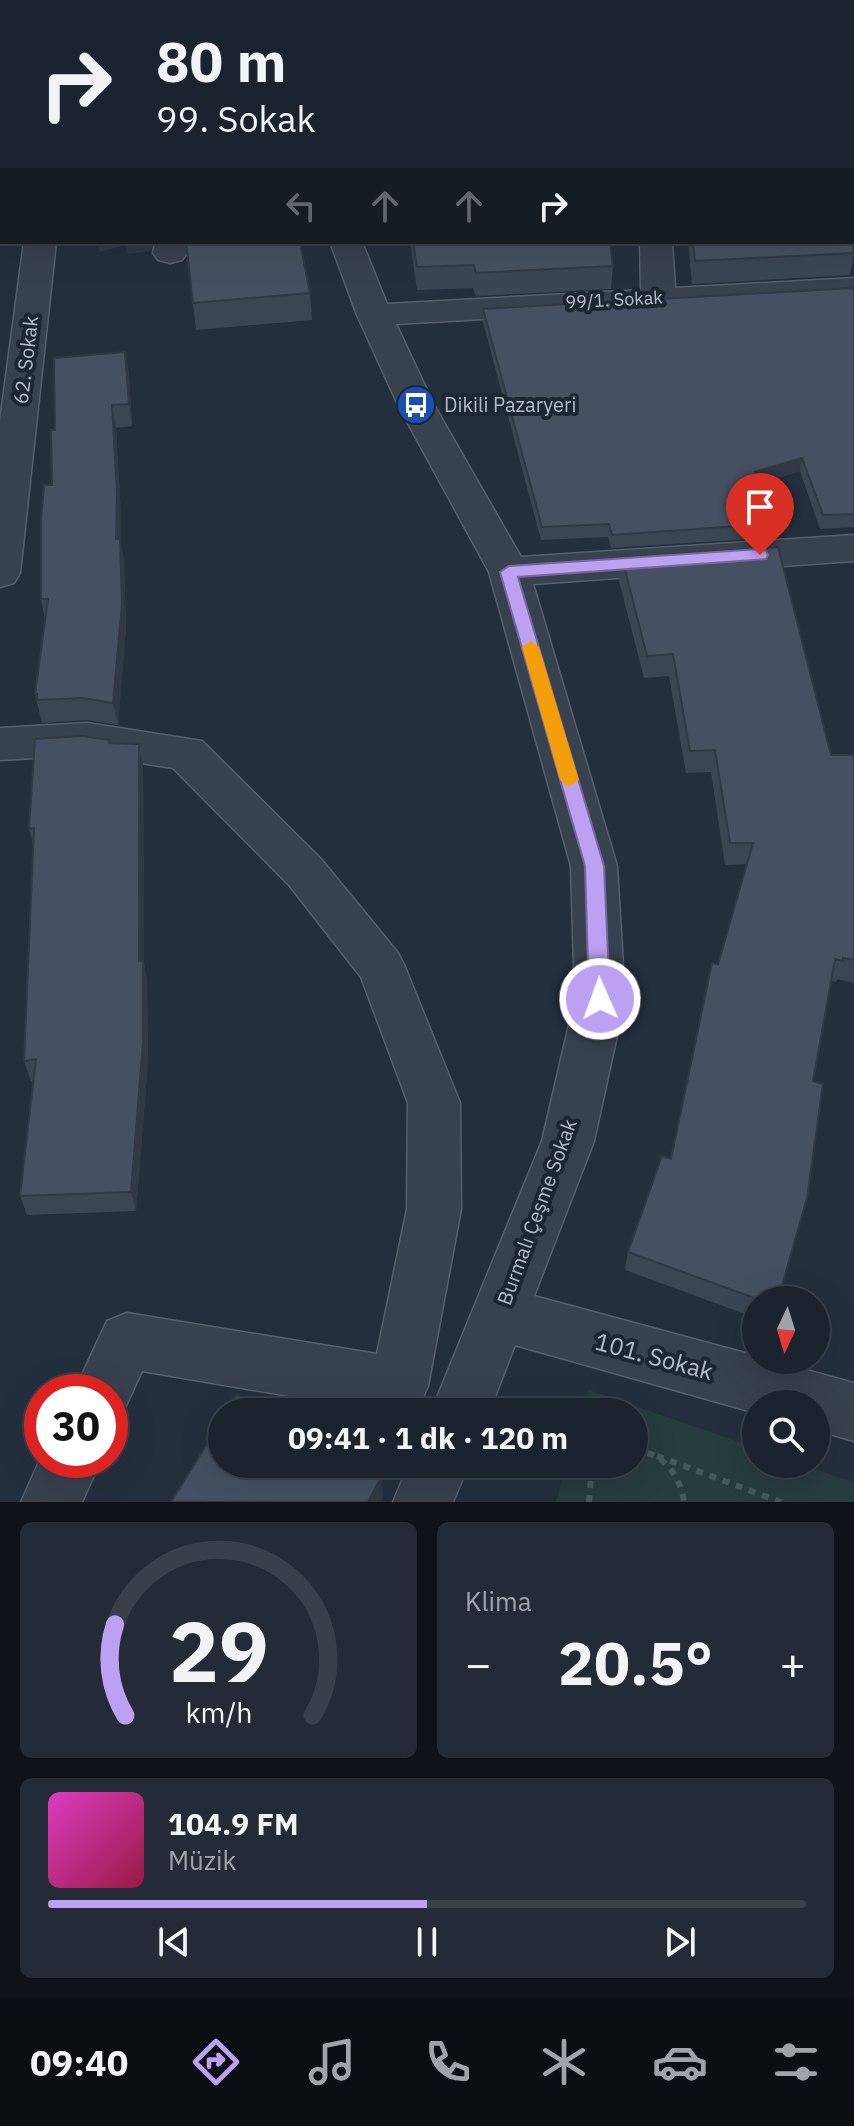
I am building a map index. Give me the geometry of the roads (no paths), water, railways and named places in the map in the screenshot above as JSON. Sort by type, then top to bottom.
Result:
[{"type":"street","name":"62. Sokak","points":[[0,573],[40,244]]},
{"type":"street","name":"Burmalı Çeşme Sokak","points":[[347,244],[374,315],[416,405],[509,572],[594,866],[600,999],[568,1141],[466,1398]]},
{"type":"street","points":[[656,244],[658,297]]},
{"type":"street","name":"99/1. Sokak","points":[[374,315],[854,288]]},
{"type":"street","points":[[509,572],[854,548]]},
{"type":"street","points":[[0,744],[87,739],[186,753],[305,872],[381,967],[434,1103],[434,1209],[399,1386],[127,1341],[111,1374]]},
{"type":"street","name":"101. Sokak","points":[[500,1314],[854,1412]]},
{"type":"street","points":[[51,1502],[62,1478]]},
{"type":"street","points":[[423,1502],[433,1478]]},
{"type":"place","name":"Dikili Pazaryeri","points":[[416,405]]}]
